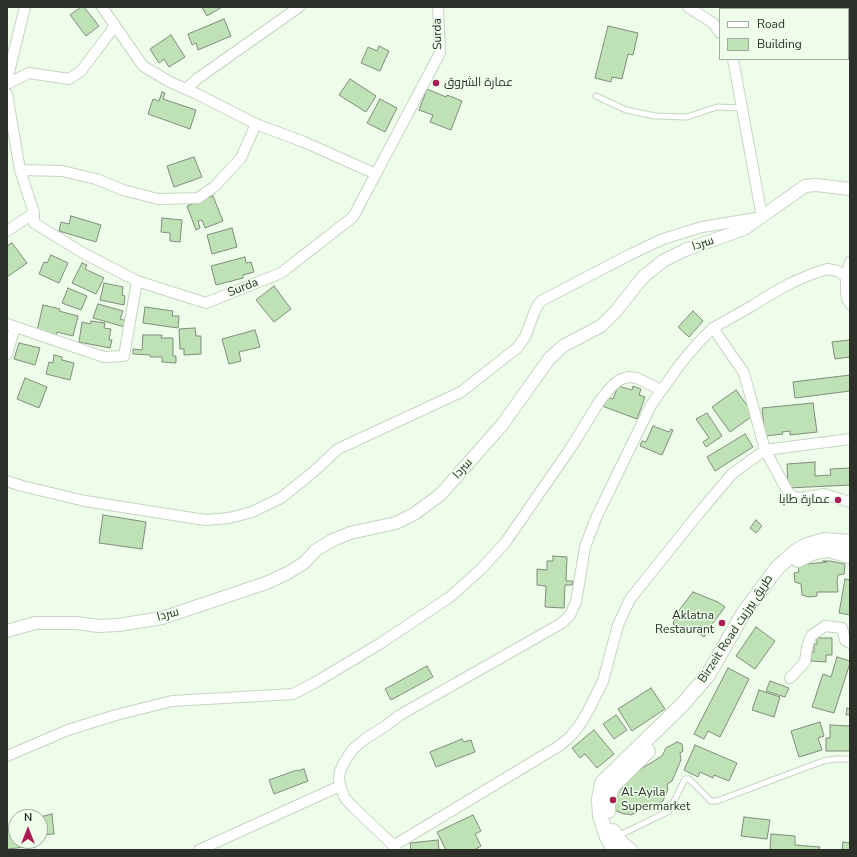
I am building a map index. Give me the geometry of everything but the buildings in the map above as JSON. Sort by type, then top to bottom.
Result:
[{"type":"main road","name":"Birzeit Road طريق بيرزيت","points":[[746,616],[777,568],[796,551],[807,545],[825,540],[850,542]]},
{"type":"main road","points":[[622,847],[610,824],[608,808],[612,787],[703,695],[712,681],[746,616],[783,573],[798,559],[815,552],[829,550],[850,556]]},
{"type":"street","points":[[7,80],[25,7]]},
{"type":"street","points":[[102,7],[143,66],[170,82],[256,124],[304,142],[376,174]]},
{"type":"street","points":[[186,89],[197,79],[299,7]]},
{"type":"street","name":"Surda","points":[[7,94],[20,170],[34,213],[34,223],[83,252],[138,281],[206,303],[281,273],[353,217],[440,53],[438,7]]},
{"type":"street","points":[[688,7],[713,23],[719,32]]},
{"type":"street","points":[[7,84],[29,73],[69,79],[81,70],[116,26]]},
{"type":"street","points":[[7,481],[85,501],[205,520],[229,518],[252,512],[281,498],[312,473],[338,449],[352,441],[387,427],[461,392],[517,348],[526,337],[536,308],[541,301],[663,239],[702,227],[762,217],[733,60]]},
{"type":"street","points":[[20,170],[62,171],[96,179],[123,190],[158,199],[198,198],[214,187],[240,158],[256,124]]},
{"type":"street","name":"سردا","points":[[7,631],[35,623],[77,623],[98,626],[118,625],[162,618],[266,584],[304,563],[316,550],[333,540],[350,534],[396,523],[414,514],[440,495],[502,425],[549,359],[563,346],[601,326],[616,311],[643,277],[668,258],[685,250],[744,229],[805,186],[816,185],[850,189]]},
{"type":"street","points":[[7,231],[34,213]]},
{"type":"street","points":[[850,262],[846,277],[846,292],[850,304]]},
{"type":"street","points":[[846,277],[838,271],[827,270],[812,274],[791,283],[714,328],[698,343],[651,405],[596,518],[585,547],[576,602],[570,615],[562,623],[406,711],[364,739],[353,749],[345,760],[340,771],[340,786],[345,798],[394,848],[559,746],[570,737],[579,726],[603,681],[618,625],[630,599],[732,474],[765,450],[850,439]]},
{"type":"street","points":[[7,354],[11,325],[104,357],[124,356],[138,281]]},
{"type":"street","points":[[714,328],[744,373],[765,450],[788,492],[794,497],[801,498],[824,494],[850,502]]},
{"type":"street","points":[[7,756],[68,730],[116,715],[172,701],[293,694],[316,682],[381,643],[450,597],[481,569],[505,543],[570,449],[601,399],[619,380],[628,377],[637,378],[661,390]]},
{"type":"street","points":[[790,678],[805,662],[807,647],[811,636],[825,626],[842,628],[845,640],[850,643]]},
{"type":"street","points":[[199,850],[340,786]]},
{"type":"lane","points":[[596,96],[626,110],[655,116],[688,117],[716,107],[741,108]]},
{"type":"lane","points":[[622,847],[670,811],[685,779],[689,779],[711,801],[716,801],[823,761],[850,759]]},
{"type":"place","name":"عمارة الشروق","points":[[436,83]]},
{"type":"place","name":"عمارة طابا","points":[[838,500]]},
{"type":"place","name":"Aklatna Restaurant","points":[[722,623]]},
{"type":"place","name":"Al-Ayila Supermarket","points":[[613,800]]}]
